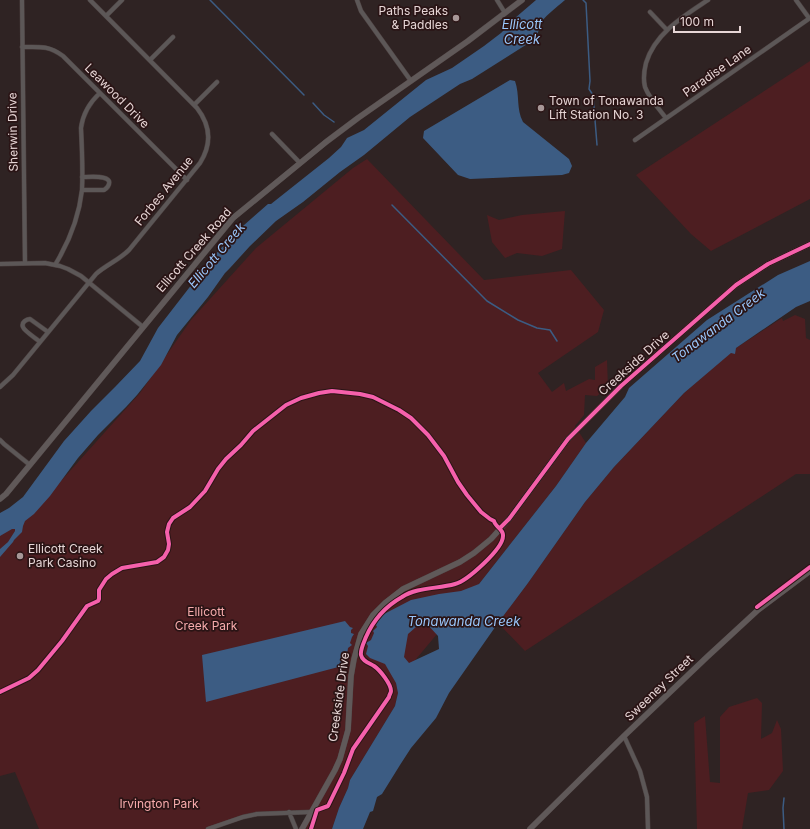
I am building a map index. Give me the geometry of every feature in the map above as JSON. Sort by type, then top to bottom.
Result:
[{"type":"street","name":"Sherwin Drive","points":[[22,0],[24,263]]},
{"type":"street","name":"Forbes Avenue","points":[[0,387],[13,375],[102,268],[118,259],[128,250],[204,158],[208,146],[207,127],[202,114],[90,0]]},
{"type":"street","points":[[106,16],[122,0]]},
{"type":"street","points":[[357,0],[361,11],[411,81]]},
{"type":"street","points":[[497,0],[506,13]]},
{"type":"street","name":"Ellicott Creek Road","points":[[0,499],[6,494],[233,218],[326,142],[468,41],[522,0]]},
{"type":"street","points":[[666,118],[645,87],[644,76],[647,60],[660,37],[667,30],[708,0]]},
{"type":"street","points":[[796,0],[810,18]]},
{"type":"street","points":[[650,12],[667,30]]},
{"type":"street","name":"Paradise Lane","points":[[635,140],[810,18]]},
{"type":"street","points":[[150,60],[173,37]]},
{"type":"street","name":"Leawood Drive","points":[[22,47],[47,48],[58,52],[63,56],[186,180]]},
{"type":"street","points":[[194,105],[217,82]]},
{"type":"street","points":[[55,265],[66,246],[74,226],[82,190],[82,120],[89,105],[100,94]]},
{"type":"street","points":[[272,134],[300,163]]},
{"type":"street","points":[[82,177],[104,177],[109,183],[104,190],[82,190]]},
{"type":"street","name":"Creekside Drive","points":[[302,829],[335,770],[345,745],[348,730],[351,676],[354,659],[361,634],[373,615],[402,589],[460,562],[491,539],[509,518],[568,439],[621,386],[736,285],[768,264],[810,244]]},
{"type":"street","points":[[0,264],[45,263],[73,271],[89,282],[143,327]]},
{"type":"street","points":[[40,342],[23,328],[23,322],[30,319],[48,332]]},
{"type":"street","points":[[0,440],[30,465]]},
{"type":"street","name":"Sweeney Street","points":[[530,829],[700,663],[758,610],[810,571]]},
{"type":"street","points":[[624,736],[640,771],[647,797],[648,829]]},
{"type":"street","points":[[289,812],[296,829]]},
{"type":"street","points":[[208,829],[243,817],[257,814],[311,812]]},
{"type":"green space","points":[[810,61],[810,199],[711,251],[691,234],[636,175]]},
{"type":"green space","name":"Ellicott Creek Park","points":[[367,159],[484,280],[571,270],[604,310],[598,332],[538,373],[552,392],[564,383],[566,391],[589,379],[595,380],[595,367],[607,360],[608,387],[597,396],[585,395],[584,415],[575,426],[586,443],[556,486],[479,584],[396,683],[398,693],[395,706],[350,780],[332,829],[303,829],[311,813],[257,814],[208,829],[39,829],[15,772],[0,776],[0,532],[52,491],[140,393],[191,320],[256,248],[353,168]]},
{"type":"green space","points":[[565,211],[562,249],[542,256],[517,253],[505,258],[492,242],[487,215],[499,220],[522,215]]},
{"type":"green space","points":[[795,315],[805,319],[806,338],[810,340],[810,474],[796,474],[525,651],[498,623],[585,502],[614,467],[684,393],[736,348],[782,318],[783,321]]},
{"type":"green space","points":[[757,698],[762,703],[761,739],[772,733],[777,720],[781,729],[783,771],[769,790],[748,793],[742,829],[697,829],[694,723],[705,716],[710,782],[720,783],[720,717],[729,707]]},
{"type":"water","name":"Ellicott Creek","points":[[536,0],[565,0],[543,19],[538,27],[535,38],[532,41],[472,79],[460,84],[410,117],[364,155],[276,221],[250,246],[225,273],[208,297],[177,335],[161,365],[137,395],[78,458],[50,496],[34,514],[25,521],[22,532],[0,557],[0,549],[8,542],[15,529],[12,529],[0,536],[0,513],[23,497],[64,441],[140,361],[158,328],[213,257],[235,233],[268,204],[271,204],[329,158],[341,147],[347,138],[364,130],[426,80],[452,68],[484,46],[501,33],[515,18]]},
{"type":"water","points":[[510,80],[515,81],[523,122],[569,159],[572,166],[569,173],[562,175],[470,179],[458,175],[423,138],[424,131]]},
{"type":"water","name":"Tonawanda Creek","points":[[810,261],[810,301],[796,307],[736,348],[735,354],[731,353],[684,393],[614,467],[585,502],[449,693],[436,718],[411,748],[382,794],[377,797],[373,811],[370,812],[363,829],[332,829],[350,780],[395,706],[398,693],[396,683],[385,664],[370,658],[366,654],[368,646],[366,643],[371,640],[374,633],[373,631],[377,627],[376,625],[378,621],[384,614],[411,600],[461,591],[479,584],[556,486],[586,443],[625,397],[629,388],[707,320],[778,275]],"holes":[[[427,624],[438,636],[439,649],[409,663],[404,657],[408,634],[416,627]]]},
{"type":"water","points":[[345,621],[350,627],[353,628],[351,633],[354,634],[350,643],[352,645],[348,648],[347,655],[350,657],[347,658],[346,665],[206,702],[202,655]]},
{"type":"waterway","points":[[210,0],[304,95]]},
{"type":"waterway","points":[[583,0],[586,3],[590,81],[589,89],[593,95],[597,145]]},
{"type":"waterway","points":[[313,103],[324,115],[334,122]]},
{"type":"waterway","points":[[392,205],[487,301],[518,320],[537,328],[550,330],[557,341]]},
{"type":"waterway","points":[[784,798],[784,829]]},
{"type":"cycle path","points":[[500,528],[509,519],[568,439],[621,386],[736,285],[768,264],[810,244]]},
{"type":"cycle path","points":[[0,692],[29,678],[38,670],[62,641],[87,606],[98,601],[99,590],[106,579],[112,574],[122,568],[157,562],[164,557],[168,550],[169,544],[167,532],[169,524],[173,518],[190,507],[205,491],[218,469],[253,431],[286,405],[301,398],[332,391],[373,397],[411,418],[428,435],[444,456],[467,495],[481,512],[494,521],[502,532],[503,536],[497,549],[484,564],[461,582],[448,586],[414,591],[391,605],[372,625],[363,644],[361,655],[364,660],[374,666],[382,674],[391,688],[391,692],[353,749],[344,773],[328,806],[317,810],[311,829]]},
{"type":"cycle path","points":[[757,607],[810,567]]},
{"type":"place","name":"Paths Peaks & Paddles","points":[[456,18]]},
{"type":"place","name":"Town of Tonawanda Lift Station No. 3","points":[[541,108]]},
{"type":"place","name":"Ellicott Creek Park Casino","points":[[20,556]]},
{"type":"park label","name":"Irvington Park","points":[[159,804]]}]
